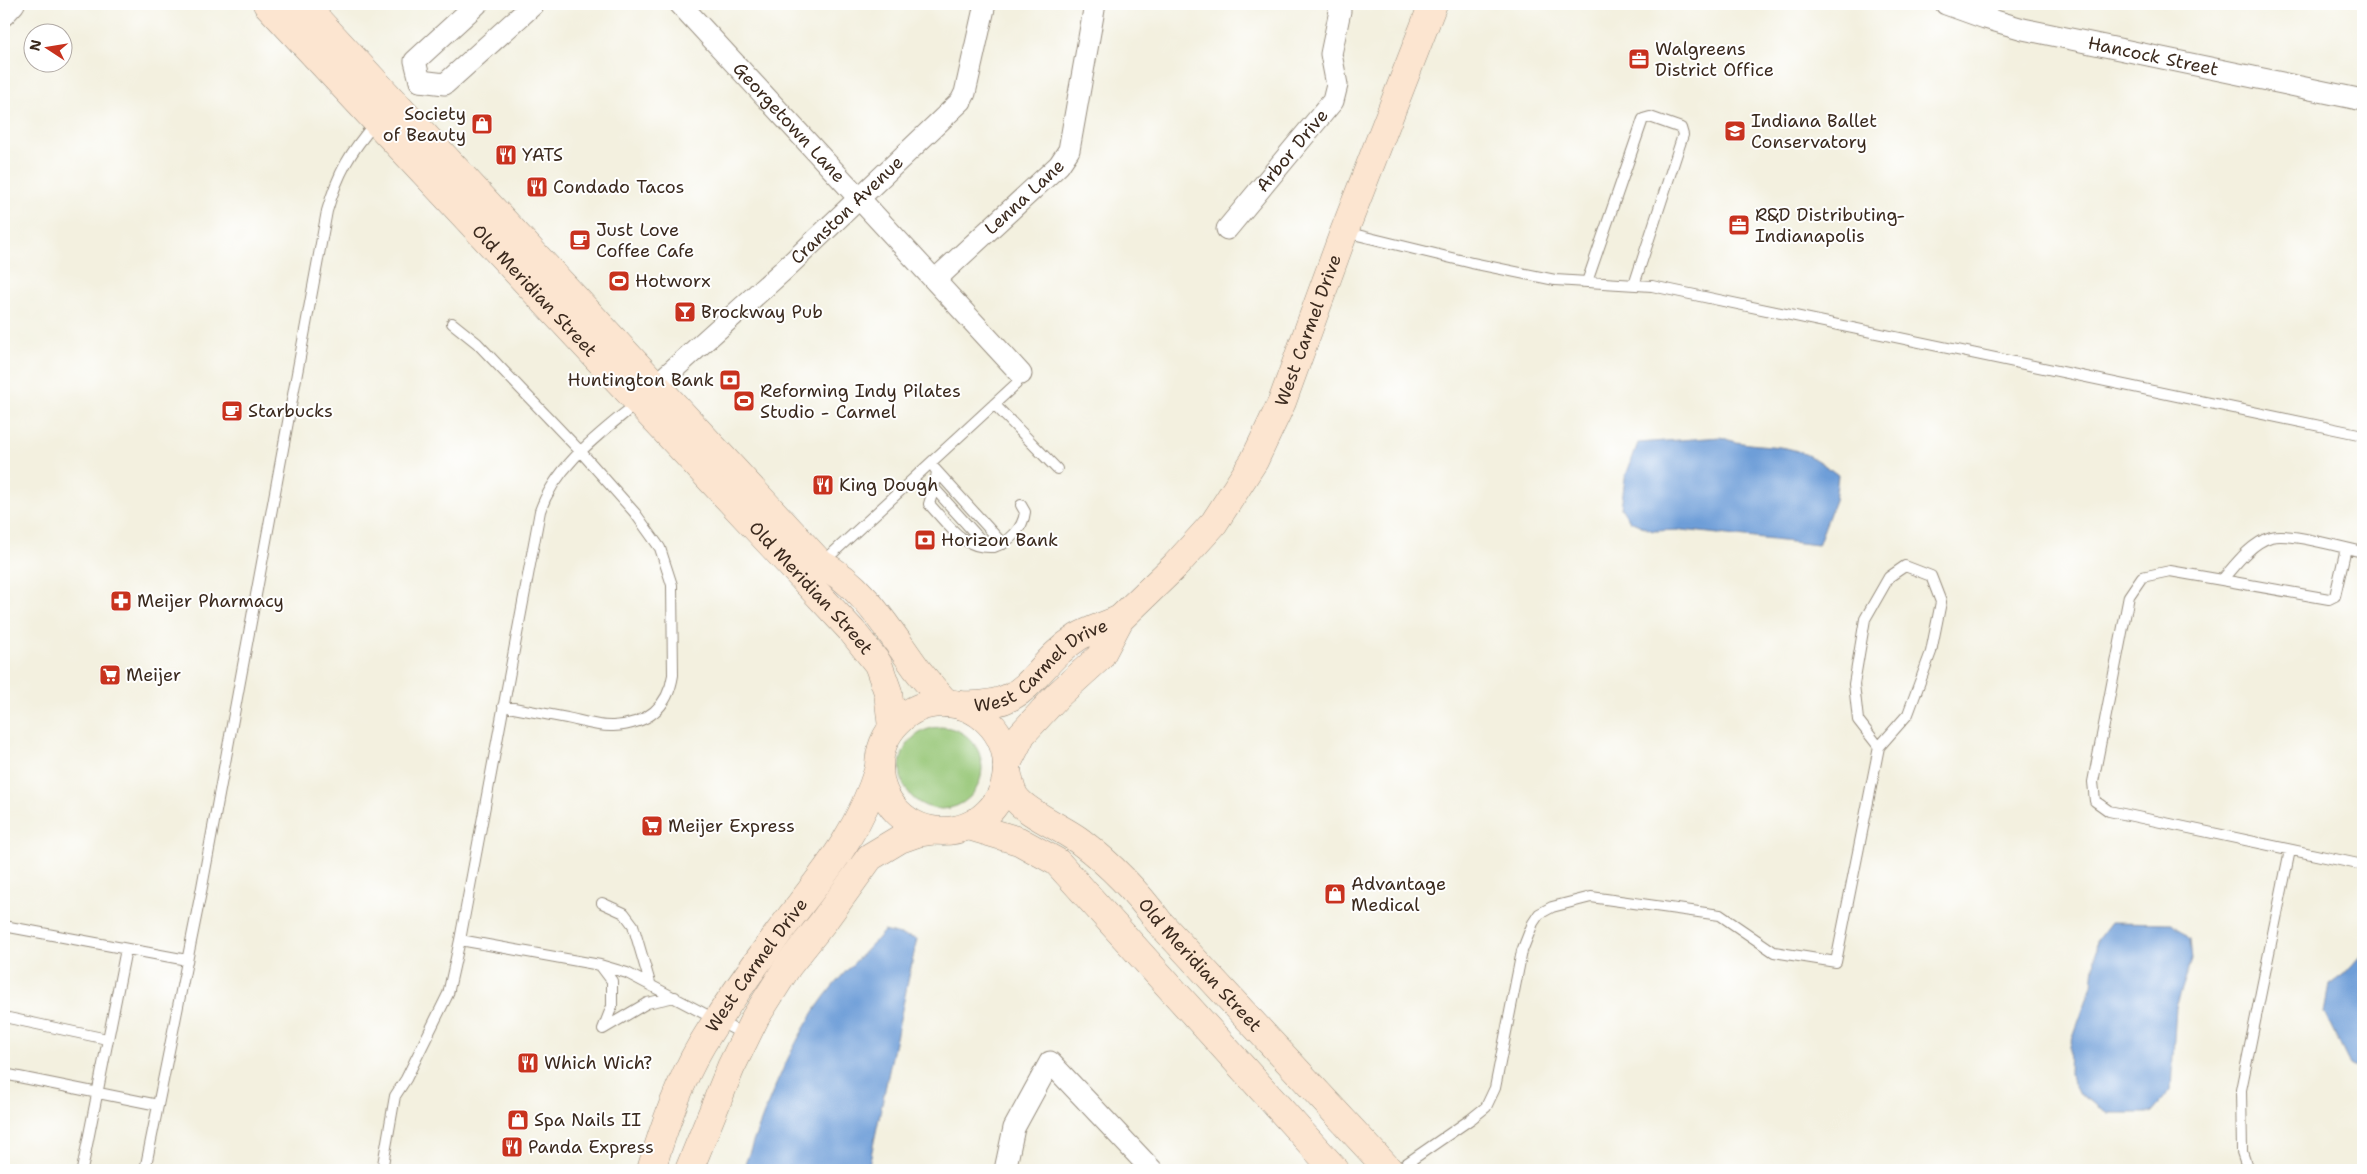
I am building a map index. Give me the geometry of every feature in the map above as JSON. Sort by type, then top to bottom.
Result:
[{"type":"main road","name":"Old Meridian Street","points":[[267,4],[387,113],[647,394],[873,656],[888,692],[892,728]]},
{"type":"main road","name":"Old Meridian Street","points":[[303,4],[387,113]]},
{"type":"main road","name":"West Carmel Drive","points":[[1007,768],[1022,734],[1058,695],[1100,657],[1120,619],[1175,566],[1214,523],[1254,461],[1282,402],[1344,232],[1433,4]]},
{"type":"main road","name":"Old Meridian Street","points":[[647,394],[821,564],[837,572],[872,608],[917,669],[953,704]]},
{"type":"main road","name":"West Carmel Drive","points":[[953,704],[978,706],[1005,701],[1018,694],[1078,638],[1120,619]]},
{"type":"main road","points":[[936,703],[953,704],[978,714],[993,727],[1005,751],[1007,768],[999,798],[991,810],[968,826],[956,830],[931,831],[908,821],[890,804],[880,780],[878,768],[882,747],[892,728],[899,720],[916,709],[936,703]]},
{"type":"main road","name":"West Carmel Drive","points":[[651,1170],[677,1095],[702,1045],[717,1021],[854,829],[870,797],[878,768]]},
{"type":"main road","name":"Old Meridian Street","points":[[1007,768],[1015,798],[1039,816],[1082,843],[1132,888],[1159,922],[1388,1170]]},
{"type":"main road","points":[[968,826],[1026,844],[1057,862],[1335,1170]]},
{"type":"main road","name":"West Carmel Drive","points":[[689,1170],[722,1086],[755,1018],[775,985],[870,857],[900,839],[931,831]]},
{"type":"street","points":[[4,15],[14,4]]},
{"type":"street","points":[[420,81],[415,61],[477,4]]},
{"type":"street","points":[[420,81],[445,84],[534,4]]},
{"type":"street","name":"Georgetown Lane","points":[[680,4],[1021,374]]},
{"type":"street","name":"Cranston Avenue","points":[[647,394],[961,101],[965,93],[985,4]]},
{"type":"street","name":"Lenna Lane","points":[[934,280],[1060,165],[1069,150],[1095,4]]},
{"type":"street","name":"Arbor Drive","points":[[1227,229],[1333,101],[1338,85],[1331,54],[1340,11],[1338,4]]},
{"type":"street","name":"Hancock Street","points":[[1946,4],[2023,29],[2363,100]]},
{"type":"street","points":[[387,113],[420,81]]},
{"type":"street","points":[[1005,1170],[1014,1128],[1050,1062],[1152,1170]]},
{"type":"lane","points":[[145,1170],[187,960],[327,211],[344,163],[387,113]]},
{"type":"lane","points":[[1587,282],[1643,119],[1650,117],[1681,128],[1683,135],[1634,285]]},
{"type":"lane","points":[[1344,232],[1472,264],[1555,280],[1652,286],[2363,435]]},
{"type":"lane","points":[[452,323],[477,343],[581,452],[651,534],[660,548],[672,585],[674,663],[671,688],[665,701],[645,718],[611,727],[503,706]]},
{"type":"lane","points":[[821,564],[1016,384],[1021,374]]},
{"type":"lane","points":[[382,1170],[395,1096],[406,1079],[448,994],[460,940],[540,511],[554,482],[581,452],[647,394]]},
{"type":"lane","points":[[994,404],[1057,469]]},
{"type":"lane","points":[[929,463],[999,545]]},
{"type":"lane","points":[[937,472],[934,488],[980,539],[999,545]]},
{"type":"lane","points":[[999,545],[1022,526],[1025,512],[1021,505]]},
{"type":"lane","points":[[2222,580],[2257,544],[2272,537],[2285,536],[2363,552]]},
{"type":"lane","points":[[2346,548],[2335,596],[2329,598],[2170,571],[2142,576],[2129,596],[2093,782],[2095,801],[2109,811],[2363,865]]},
{"type":"lane","points":[[1397,1170],[1471,1120],[1486,1107],[1495,1088],[1522,951],[1533,923],[1539,914],[1552,907],[1592,896],[1720,915],[1774,952],[1836,962],[1879,747],[1908,714],[1931,652],[1941,602],[1931,576],[1905,566],[1889,577],[1865,619],[1854,684],[1858,720],[1879,747]]},
{"type":"lane","points":[[2248,1170],[2242,1152],[2241,1090],[2290,850]]},
{"type":"lane","points":[[602,903],[624,913],[633,925],[650,983]]},
{"type":"lane","points":[[4,926],[187,960]]},
{"type":"lane","points":[[460,940],[600,965],[627,972],[747,1036]]},
{"type":"lane","points":[[82,1170],[126,949]]},
{"type":"lane","points":[[600,965],[612,981],[612,1006],[603,1029],[647,1003],[675,997]]},
{"type":"lane","points":[[4,1017],[108,1039]]},
{"type":"lane","points":[[4,1074],[158,1105]]},
{"type":"green space","points":[[941,727],[957,730],[970,739],[979,752],[982,768],[979,784],[970,797],[957,806],[941,809],[925,806],[912,797],[903,784],[900,768],[903,752],[912,739],[925,730]]},
{"type":"water","points":[[1721,437],[1801,452],[1814,458],[1838,475],[1835,500],[1818,545],[1682,530],[1653,531],[1630,521],[1621,508],[1625,478],[1638,443]]},
{"type":"water","points":[[2111,922],[2172,923],[2190,939],[2192,960],[2176,1006],[2171,1090],[2151,1113],[2109,1113],[2080,1095],[2069,1073],[2070,1045],[2092,985],[2097,940]]},
{"type":"water","points":[[884,931],[917,939],[868,1170],[743,1170],[778,1080],[812,1015],[839,979]]},
{"type":"water","points":[[2363,953],[2363,1072],[2350,1065],[2324,1012],[2329,985],[2344,974]]},
{"type":"place","name":"Walgreens District Office","points":[[1639,59]]},
{"type":"place","name":"Society of Beauty","points":[[482,124]]},
{"type":"place","name":"Indiana Ballet Conservatory","points":[[1735,131]]},
{"type":"place","name":"YATS","points":[[506,155]]},
{"type":"place","name":"Condado Tacos","points":[[537,187]]},
{"type":"place","name":"R&D Distributing- Indianapolis","points":[[1739,225]]},
{"type":"place","name":"Just Love Coffee Cafe","points":[[580,240]]},
{"type":"place","name":"Hotworx","points":[[619,281]]},
{"type":"place","name":"Brockway Pub","points":[[685,312]]},
{"type":"place","name":"Huntington Bank","points":[[730,380]]},
{"type":"place","name":"Reforming Indy Pilates Studio - Carmel","points":[[744,401]]},
{"type":"place","name":"Starbucks","points":[[232,411]]},
{"type":"place","name":"King Dough","points":[[823,485]]},
{"type":"place","name":"Horizon Bank","points":[[925,540]]},
{"type":"place","name":"Meijer Pharmacy","points":[[121,601]]},
{"type":"place","name":"Meijer","points":[[110,675]]},
{"type":"place","name":"Meijer Express","points":[[652,826]]},
{"type":"place","name":"Advantage Medical","points":[[1335,894]]},
{"type":"place","name":"Which Wich?","points":[[528,1063]]},
{"type":"place","name":"Spa Nails II","points":[[518,1120]]},
{"type":"place","name":"Panda Express","points":[[512,1147]]}]
